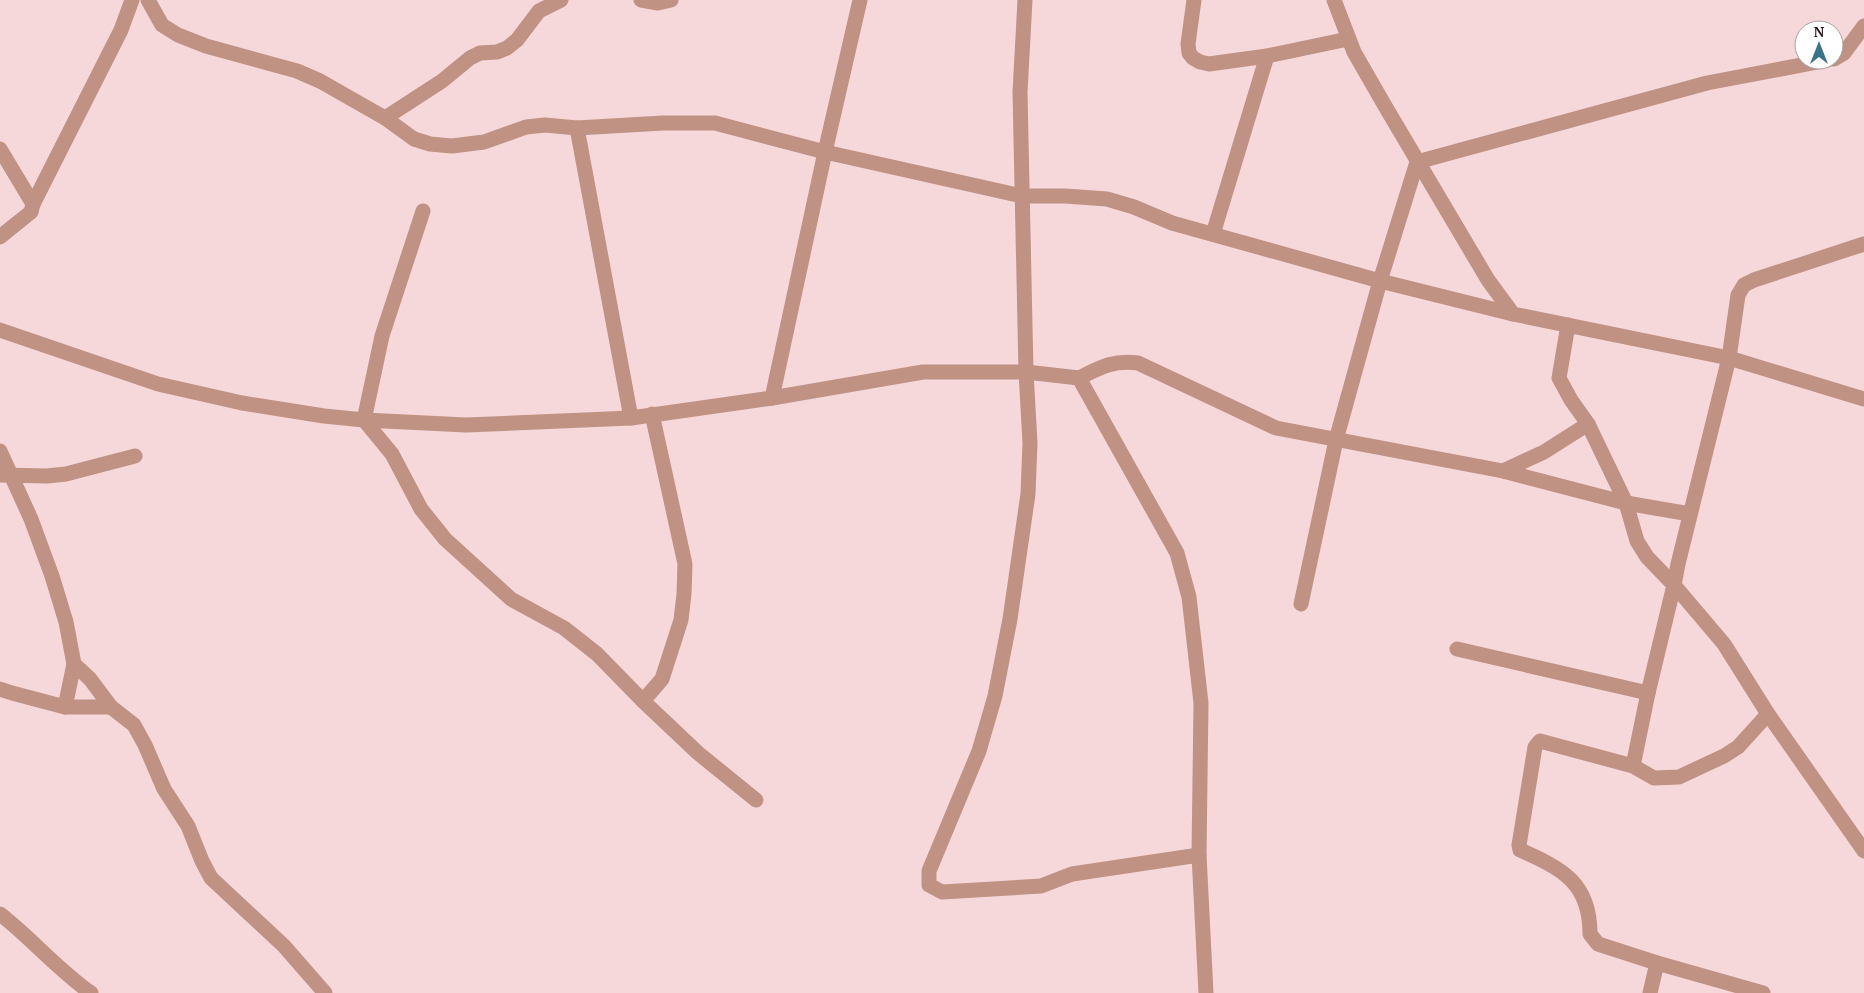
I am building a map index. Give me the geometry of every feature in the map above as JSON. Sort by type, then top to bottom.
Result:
[{"type":"street","points":[[0,237],[31,212],[33,204],[121,30],[132,0]]},
{"type":"street","points":[[148,0],[162,25],[178,35],[206,46],[297,72],[320,81],[385,118],[414,139],[430,144],[452,146],[484,142],[526,127],[544,125],[577,128],[663,123],[716,123],[798,143],[825,152],[1022,196],[1065,196],[1107,199],[1134,207],[1172,223],[1380,281],[1513,314],[1729,358],[1864,399]]},
{"type":"street","points":[[385,118],[435,86],[470,58],[480,53],[497,52],[507,48],[516,40],[539,11],[561,0]]},
{"type":"street","points":[[641,0],[658,3],[671,0]]},
{"type":"street","points":[[772,398],[860,0]]},
{"type":"street","points":[[1025,0],[1020,92],[1026,372],[1030,443],[1028,494],[1008,629],[995,696],[979,751],[929,871],[929,885],[942,892],[1040,886],[1072,874],[1199,855]]},
{"type":"street","points":[[1194,0],[1188,44],[1189,53],[1193,58],[1209,64],[1267,56],[1348,38]]},
{"type":"street","points":[[1334,0],[1354,52],[1488,280],[1513,314]]},
{"type":"street","points":[[1844,53],[1864,26]]},
{"type":"street","points":[[1213,234],[1267,56]]},
{"type":"street","points":[[1417,162],[1707,83],[1794,66]]},
{"type":"street","points":[[577,128],[631,418]]},
{"type":"street","points":[[0,149],[33,204]]},
{"type":"street","points":[[1301,604],[1336,440],[1380,281],[1417,162]]},
{"type":"street","points":[[364,420],[382,336],[423,211]]},
{"type":"street","points":[[1633,766],[1690,514],[1729,358],[1738,296],[1744,285],[1754,280],[1864,244]]},
{"type":"street","points":[[1568,325],[1559,378],[1571,400],[1588,424],[1626,503],[1637,541],[1647,558],[1674,585],[1724,644],[1768,714],[1864,851]]},
{"type":"street","points":[[0,330],[158,384],[242,403],[324,416],[364,420],[466,425],[631,418],[772,398],[922,372],[1026,372],[1079,378],[1108,363],[1124,361],[1138,363],[1276,428],[1503,471],[1626,503],[1690,514]]},
{"type":"street","points":[[1079,378],[1177,553],[1186,581],[1201,703],[1199,855],[1206,993]]},
{"type":"street","points":[[643,701],[662,679],[681,620],[685,564],[652,414]]},
{"type":"street","points":[[364,420],[392,454],[421,509],[446,539],[511,599],[564,628],[597,654],[698,753],[756,800]]},
{"type":"street","points":[[1503,471],[1544,452],[1588,424]]},
{"type":"street","points":[[0,451],[5,475],[31,519],[52,576],[66,622],[74,664],[65,707]]},
{"type":"street","points":[[5,475],[29,477],[66,474],[135,456]]},
{"type":"street","points":[[1457,649],[1648,693]]},
{"type":"street","points":[[74,664],[90,679],[111,707],[134,725],[164,789],[188,826],[211,878],[284,946],[325,993]]},
{"type":"street","points":[[0,689],[65,707],[111,707]]},
{"type":"street","points":[[1763,993],[1598,944],[1590,934],[1590,917],[1584,897],[1574,883],[1560,871],[1520,850],[1519,844],[1537,743],[1540,741],[1633,766],[1654,778],[1679,777],[1724,756],[1738,747],[1768,714]]},
{"type":"street","points":[[0,914],[71,979],[91,993]]},
{"type":"street","points":[[1650,993],[1657,963]]}]
